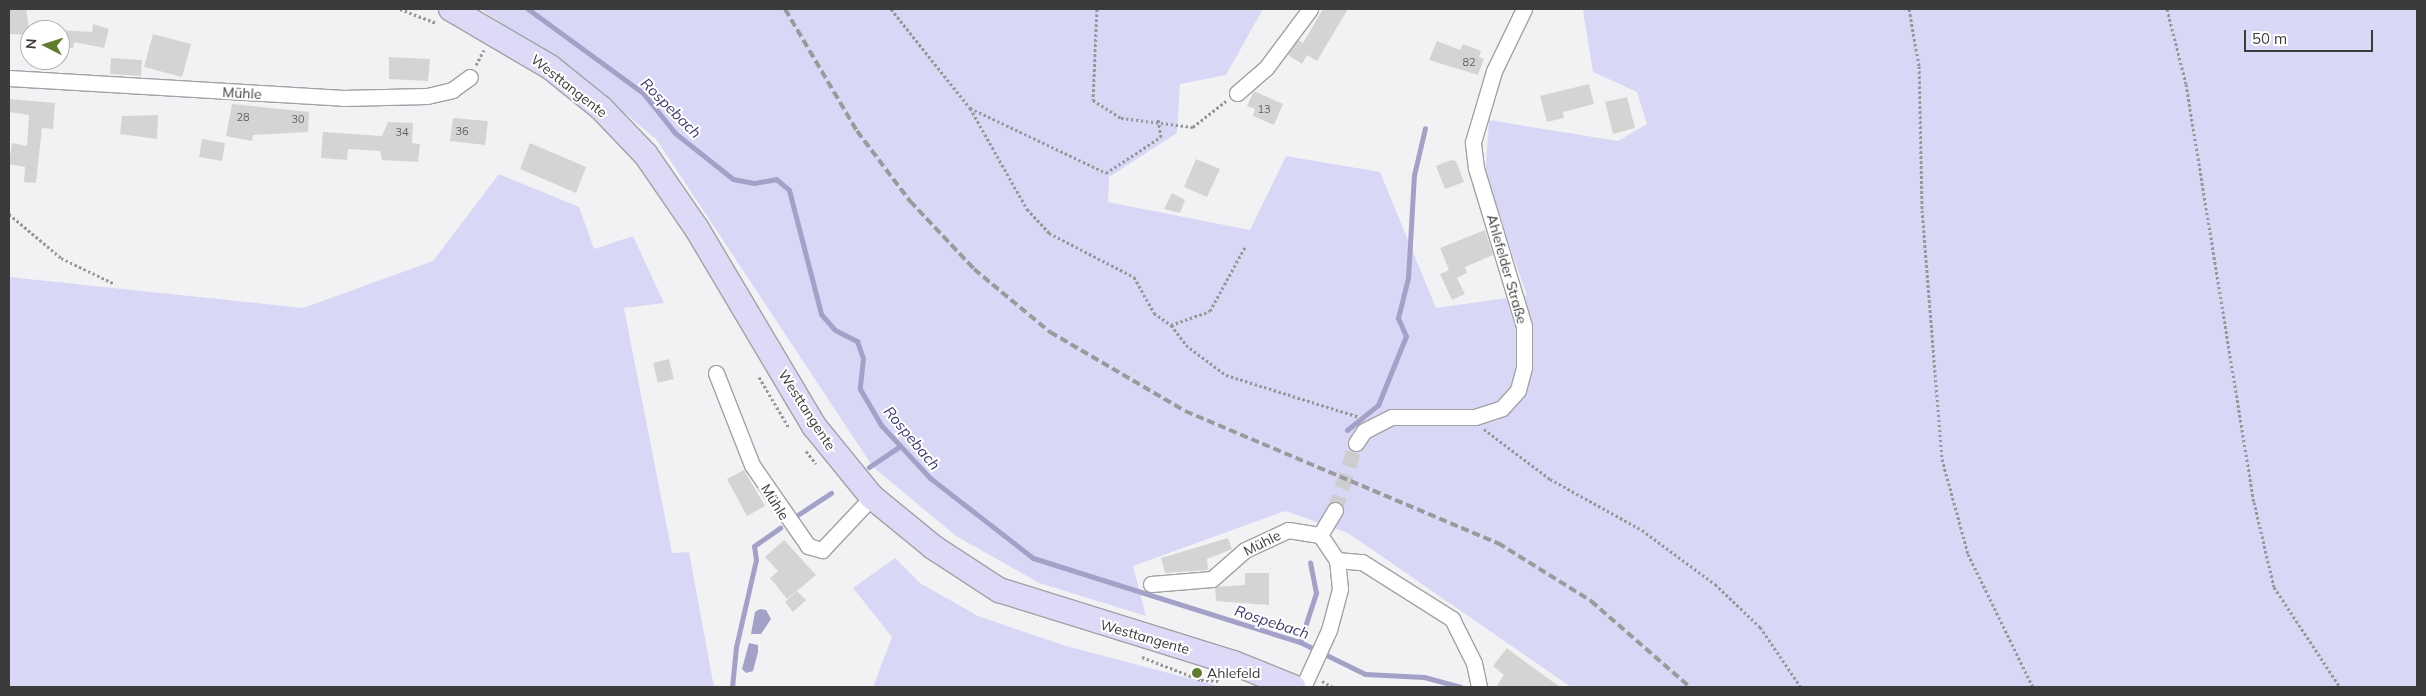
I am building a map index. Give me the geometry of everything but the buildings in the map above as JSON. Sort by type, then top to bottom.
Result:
[{"type":"main road","name":"Westtangente","points":[[451,9],[550,67],[601,108],[646,155],[696,229],[814,426],[872,497],[933,546],[999,590],[1234,663],[1293,687]]},
{"type":"street","points":[[1237,93],[1266,68],[1310,9]]},
{"type":"street","name":"Ahlefelder Straße","points":[[1356,443],[1376,424],[1392,417],[1475,417],[1502,408],[1518,390],[1524,367],[1524,326],[1476,168],[1473,142],[1494,71],[1524,9]]},
{"type":"street","name":"Mühle","points":[[9,78],[343,98],[428,96],[452,90],[470,77]]},
{"type":"street","name":"Mühle","points":[[716,373],[752,465],[794,532],[808,546],[822,550],[872,497]]},
{"type":"street","points":[[1303,687],[1329,630],[1340,589],[1337,560],[1320,535],[1335,510]]},
{"type":"street","name":"Mühle","points":[[1151,584],[1212,579],[1244,550],[1288,530],[1320,535]]},
{"type":"street","points":[[1337,560],[1362,562],[1452,619],[1474,663],[1479,687]]},
{"type":"path","points":[[891,9],[970,108],[1027,209],[1048,232],[1134,277],[1154,313],[1171,324],[1186,344],[1226,375],[1376,424]]},
{"type":"path","points":[[1097,9],[1094,100],[1121,118],[1158,119],[1193,127],[1237,93]]},
{"type":"path","points":[[1909,9],[1919,66],[1922,210],[1942,459],[1968,554],[2033,687]]},
{"type":"path","points":[[2167,9],[2186,84],[2254,502],[2274,586],[2340,687]]},
{"type":"path","points":[[485,48],[491,51]]},
{"type":"path","points":[[970,108],[1106,173],[1161,137],[1158,119]]},
{"type":"path","points":[[9,214],[61,258],[115,284]]},
{"type":"path","points":[[1171,324],[1210,311],[1246,244]]},
{"type":"path","points":[[757,373],[796,436]]},
{"type":"path","points":[[1475,417],[1489,435],[1550,479],[1642,530],[1715,584],[1760,627],[1801,687]]},
{"type":"path","points":[[801,443],[823,471]]},
{"type":"path","points":[[1133,652],[1202,680],[1228,681]]},
{"type":"shaded area","points":[[480,9],[1263,9],[1226,75],[1180,84],[1177,133],[1109,177],[1108,202],[1250,230],[1286,156],[1380,172],[1436,308],[1527,295],[1485,178],[1489,120],[1618,141],[1647,124],[1637,92],[1593,72],[1583,11],[1589,9],[2417,9],[2417,687],[1571,687],[1348,533],[1285,511],[1133,566],[1146,616],[1039,583],[956,536],[873,467],[656,139],[571,68]]},
{"type":"shaded area","points":[[499,174],[579,207],[594,249],[633,236],[664,303],[624,308],[672,553],[689,552],[714,687],[9,687],[9,277],[303,308],[433,261]]},
{"type":"shaded area","points":[[895,558],[920,583],[978,616],[1066,646],[1222,687],[873,687],[892,637],[853,588]]},
{"type":"shaded area","points":[[760,609],[766,610],[771,619],[761,634],[751,634],[755,612]]},
{"type":"shaded area","points":[[749,643],[758,645],[758,652],[753,671],[746,673],[742,669]]},
{"type":"waterway","name":"Rospebach","points":[[528,9],[643,93],[675,133],[733,179],[754,183],[776,179],[789,190],[821,314],[835,330],[857,341],[863,358],[860,389],[881,425],[930,478],[1033,558],[1300,642],[1365,674],[1424,677],[1461,687]]},
{"type":"waterway","points":[[1347,430],[1378,405],[1406,336],[1398,318],[1408,278],[1414,175],[1425,128]]},
{"type":"waterway","points":[[869,467],[900,446]]},
{"type":"waterway","points":[[796,516],[831,493]]},
{"type":"waterway","points":[[732,687],[736,647],[756,560],[754,546],[780,528]]},
{"type":"waterway","points":[[1300,642],[1316,593],[1310,563]]},
{"type":"tunnel","points":[[1335,510],[1356,443]]},
{"type":"railway","points":[[785,9],[857,131],[910,201],[974,269],[1050,332],[1185,411],[1498,543],[1591,601],[1690,687]]},
{"type":"place","name":"Ahlefeld","points":[[1197,673]]}]
